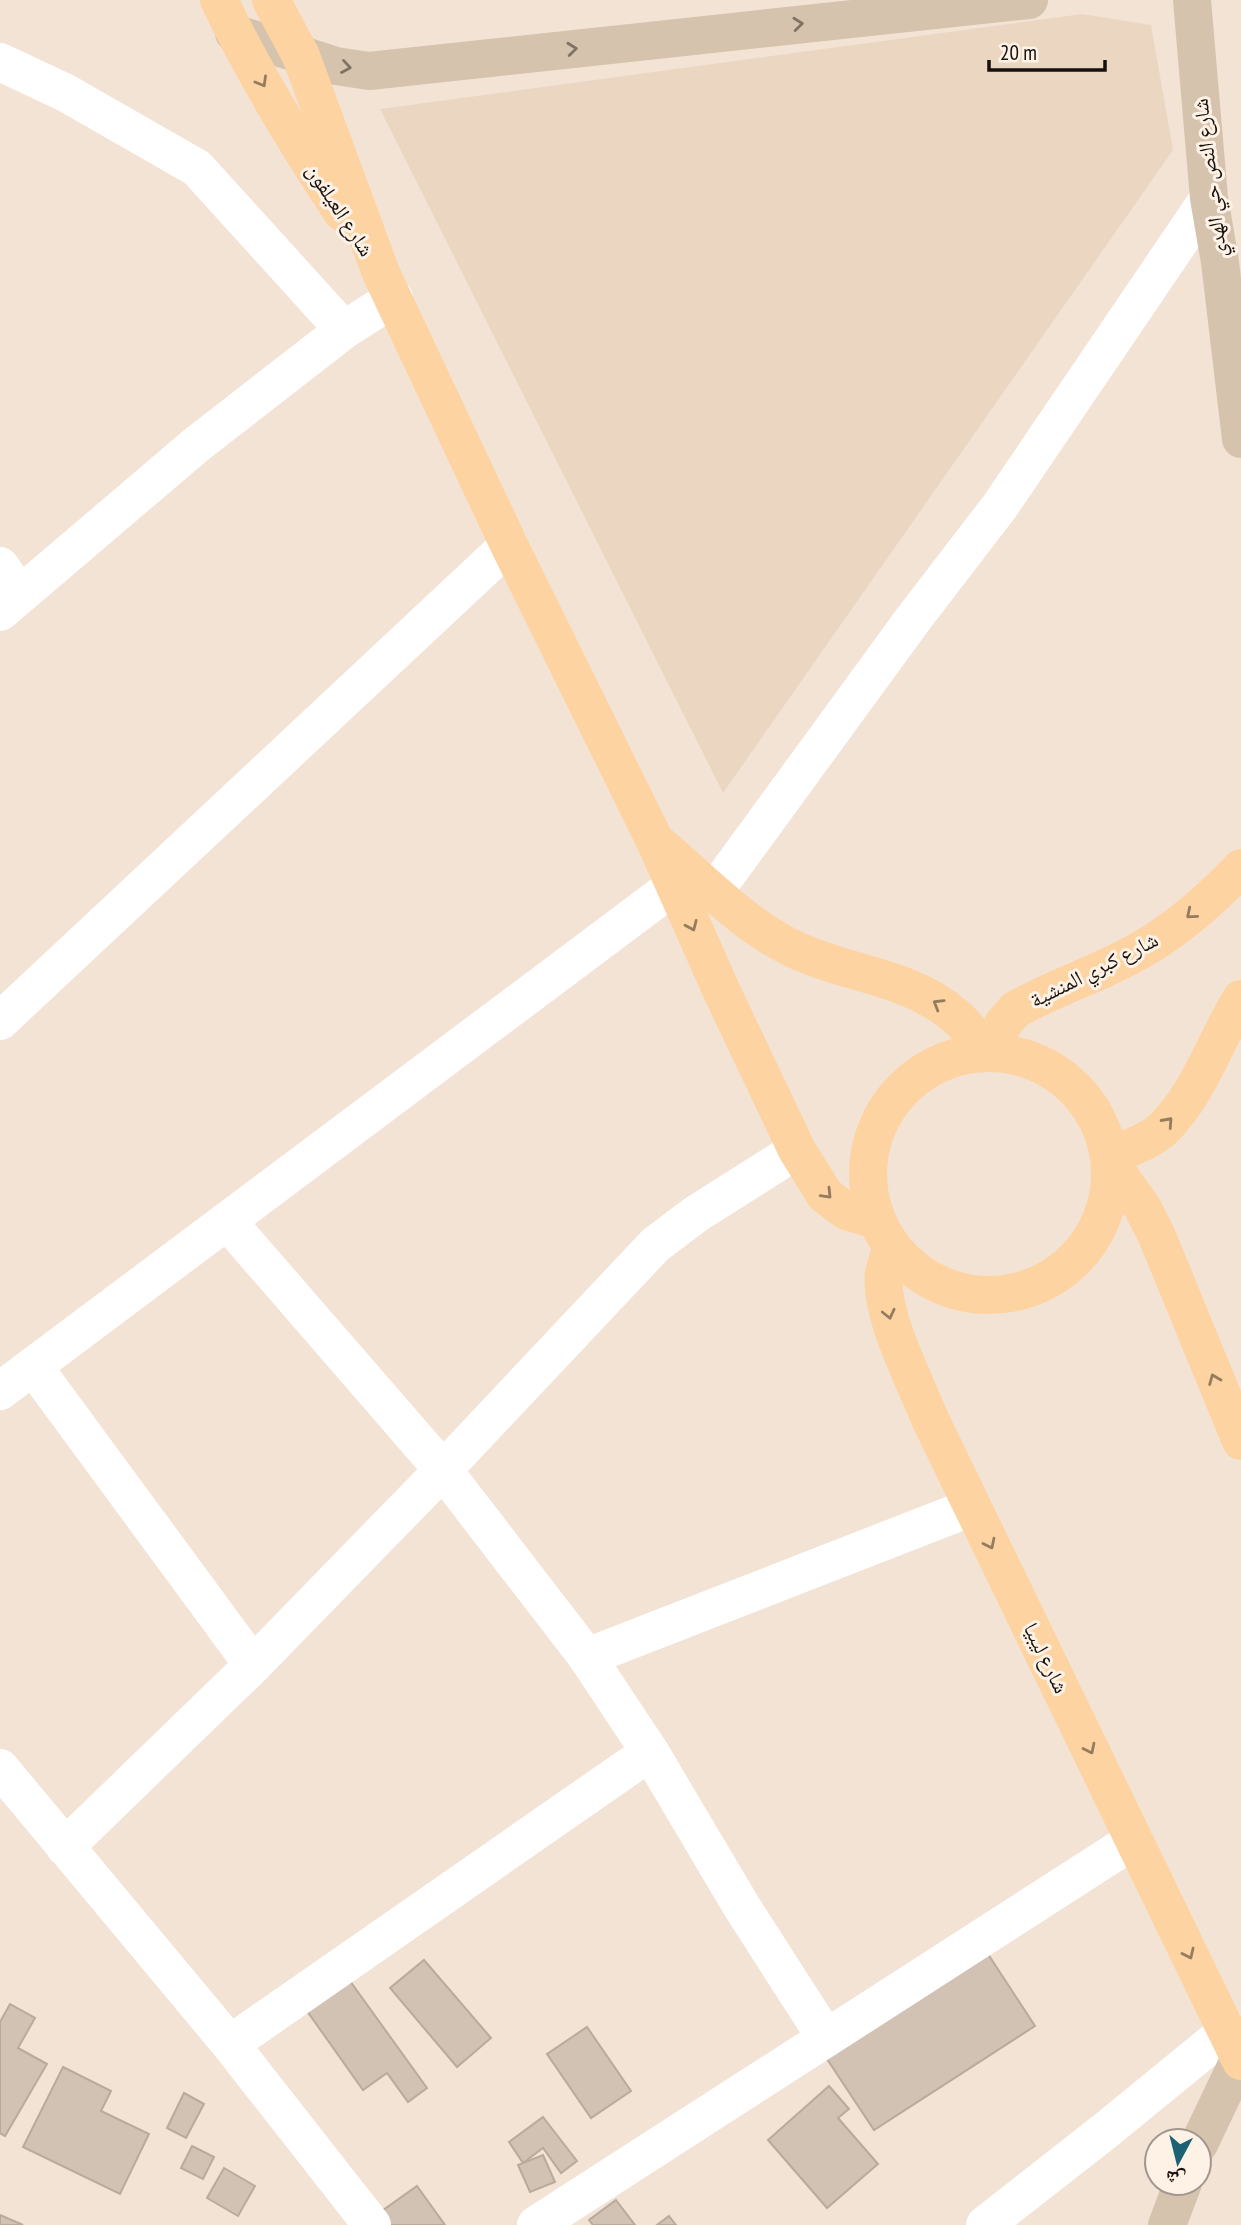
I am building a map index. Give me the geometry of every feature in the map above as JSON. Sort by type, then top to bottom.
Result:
[{"type":"main road","name":"شارع العيلفون","points":[[271,0],[301,56],[387,285]]},
{"type":"main road","name":"شارع العيلفون","points":[[227,17],[302,153],[387,285]]},
{"type":"main road","points":[[387,285],[509,545],[655,841],[797,1150],[825,1195],[884,1233],[916,1271],[937,1283],[981,1296],[1016,1293],[1048,1281],[1076,1260],[1097,1232],[1110,1199],[1111,1160],[1101,1125],[1083,1097],[1059,1074],[1030,1059],[987,1052],[945,1060],[912,1079],[886,1108],[870,1144],[867,1182],[884,1233]]},
{"type":"main road","points":[[655,841],[749,922],[796,950],[932,1000],[960,1020],[987,1052]]},
{"type":"main road","name":"شارع كبري المنشية","points":[[987,1052],[1003,1024],[1015,1010],[1125,959],[1163,936],[1190,916],[1241,868]]},
{"type":"main road","points":[[1111,1160],[1144,1142],[1176,1114],[1189,1096],[1241,999]]},
{"type":"main road","points":[[1111,1160],[1156,1234],[1241,1441]]},
{"type":"main road","name":"شارع ليبيا","points":[[884,1233],[885,1297],[891,1324],[929,1417],[1237,2052]]},
{"type":"street","points":[[227,17],[301,56],[336,66],[369,71],[1029,0]]},
{"type":"street","name":"شارع النص حي الهدي","points":[[1192,0],[1209,198],[1222,275],[1241,439]]},
{"type":"street","points":[[0,62],[66,93],[197,168],[344,330]]},
{"type":"street","points":[[714,892],[906,629],[1000,506],[1209,198]]},
{"type":"street","points":[[7,591],[344,330],[387,285]]},
{"type":"street","points":[[0,1021],[509,545]]},
{"type":"street","points":[[0,1391],[674,886]]},
{"type":"street","points":[[65,1847],[253,1665],[443,1470],[655,1245],[696,1214],[797,1150]]},
{"type":"street","points":[[227,1221],[443,1470],[587,1657],[650,1752],[742,1907],[827,2038]]},
{"type":"street","points":[[33,1366],[253,1665]]},
{"type":"street","points":[[587,1657],[972,1507]]},
{"type":"street","points":[[230,2044],[650,1752]]},
{"type":"street","points":[[0,1768],[230,2044],[372,2225]]},
{"type":"street","points":[[536,2225],[1134,1840]]},
{"type":"street","points":[[1206,2127],[1237,2052]]},
{"type":"street","points":[[985,2225],[1105,2131],[1237,2052]]},
{"type":"street","points":[[1167,2225],[1178,2197]]},
{"type":"shaded area","points":[[1082,14],[1151,25],[1173,150],[723,793],[380,109]]},
{"type":"building","points":[[988,1954],[1035,2026],[874,2130],[827,2059]]},
{"type":"building","points":[[424,1960],[491,2038],[457,2067],[390,1988]]},
{"type":"building","points":[[345,1974],[427,2088],[408,2102],[387,2073],[363,2090],[302,2004]]},
{"type":"building","points":[[10,2004],[35,2018],[18,2048],[47,2064],[5,2136],[0,2133],[0,2022]]},
{"type":"building","points":[[587,2027],[631,2091],[591,2118],[547,2054]]},
{"type":"building","points":[[63,2067],[111,2091],[101,2111],[149,2134],[120,2194],[23,2147]]},
{"type":"building","points":[[829,2086],[849,2109],[838,2118],[878,2164],[827,2208],[768,2140]]},
{"type":"building","points":[[184,2093],[204,2104],[186,2138],[167,2128]]},
{"type":"building","points":[[543,2117],[577,2161],[561,2173],[543,2148],[523,2163],[509,2142]]},
{"type":"building","points":[[192,2146],[214,2157],[203,2179],[181,2168]]},
{"type":"building","points":[[543,2155],[555,2182],[530,2192],[518,2165]]},
{"type":"building","points":[[224,2168],[255,2186],[238,2216],[207,2198]]},
{"type":"building","points":[[417,2186],[445,2225],[388,2225],[379,2213]]},
{"type":"building","points":[[616,2200],[635,2225],[593,2225],[589,2220]]},
{"type":"building","points":[[0,2215],[23,2225],[0,2225]]},
{"type":"building","points":[[669,2216],[676,2225],[657,2225]]}]
